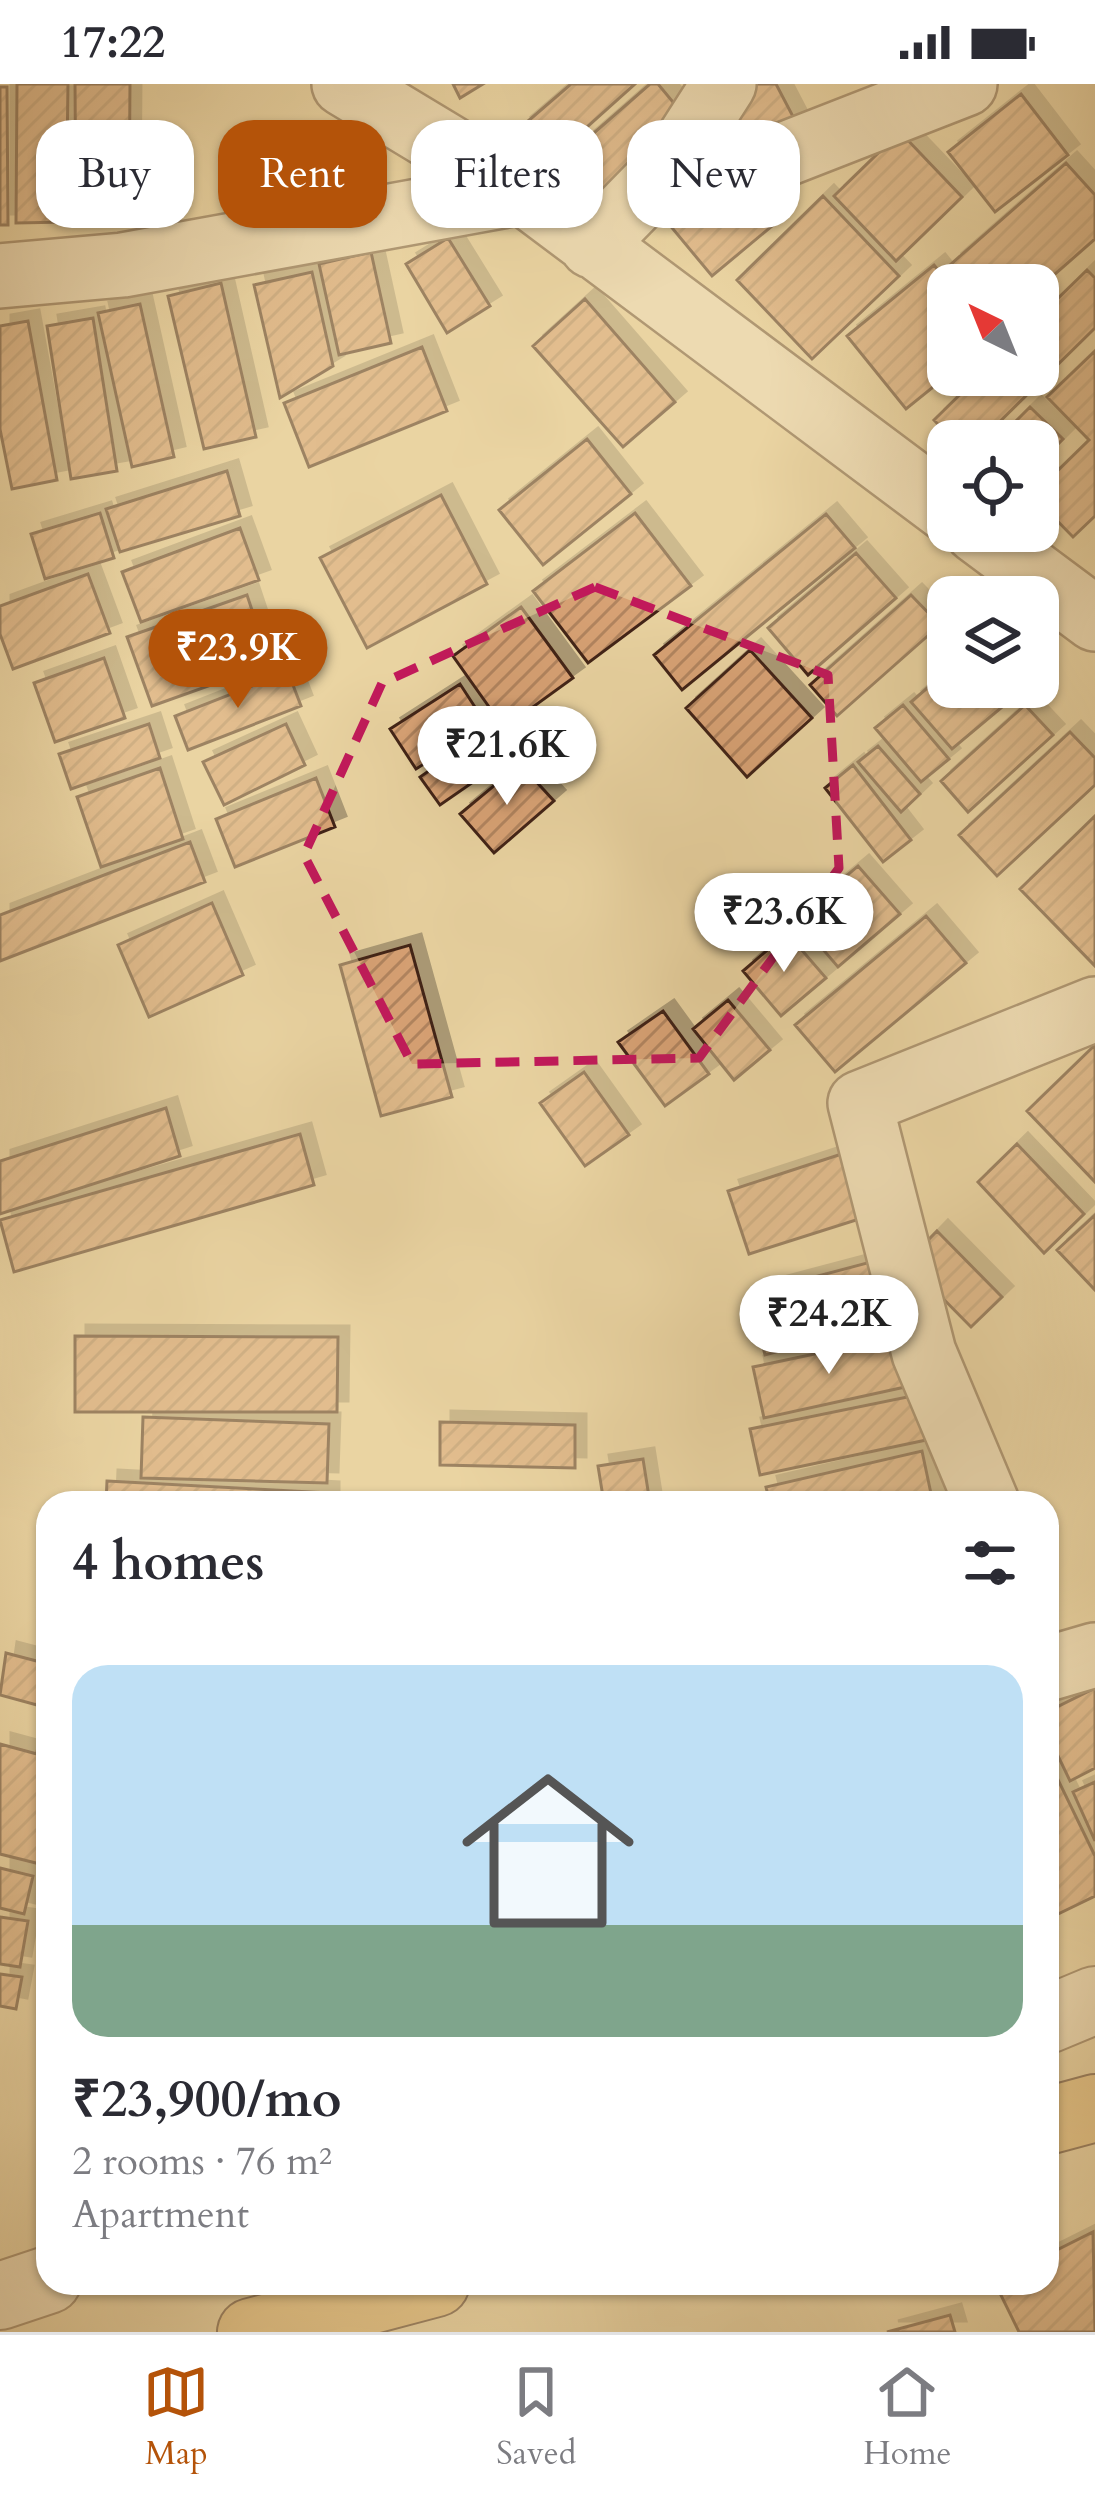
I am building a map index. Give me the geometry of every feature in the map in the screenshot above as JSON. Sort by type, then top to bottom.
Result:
[{"type":"highway","points":[[1059,2118],[1095,2108]]},
{"type":"highway","points":[[251,2332],[391,2295]]},
{"type":"street","points":[[344,84],[411,124]]},
{"type":"street","points":[[701,120],[724,84]]},
{"type":"street","points":[[800,149],[965,84]]},
{"type":"street","points":[[592,246],[627,210]]},
{"type":"street","points":[[0,276],[123,265],[411,212]]},
{"type":"street","points":[[569,228],[927,494]]},
{"type":"street","points":[[1004,552],[1095,619]]},
{"type":"street","points":[[982,1491],[924,1353],[860,1103],[1095,1009]]},
{"type":"street","points":[[1059,2015],[1095,2000]]},
{"type":"highlighted area","points":[[595,587],[828,675],[839,868],[699,1058],[412,1064],[304,855],[382,683]]},
{"type":"building","points":[[17,84],[68,84],[67,120],[36,120],[36,223],[16,223]]},
{"type":"building","points":[[75,84],[130,84],[130,120],[75,120]]},
{"type":"building","points":[[453,84],[483,84],[460,98]]},
{"type":"building","points":[[571,84],[635,84],[595,120],[529,120]]},
{"type":"building","points":[[650,84],[658,84],[688,120],[627,120],[627,183],[603,205],[603,125]]},
{"type":"building","points":[[735,84],[776,84],[795,120],[721,120]]},
{"type":"building","points":[[0,87],[7,87],[8,225],[0,225]]},
{"type":"building","points":[[1021,94],[1068,155],[995,212],[948,152]]},
{"type":"building","points":[[900,132],[962,197],[896,261],[834,196]]},
{"type":"building","points":[[1066,163],[1095,195],[1095,239],[1059,271],[1059,264],[951,264]]},
{"type":"building","points":[[823,196],[899,276],[812,359],[737,280],[790,228],[800,228],[800,218]]},
{"type":"building","points":[[672,228],[770,228],[712,276]]},
{"type":"building","points":[[448,238],[490,306],[447,333],[406,264]]},
{"type":"building","points":[[371,252],[391,343],[339,355],[319,264]]},
{"type":"building","points":[[1087,270],[1095,278],[1095,328],[1059,363],[1059,297]]},
{"type":"building","points":[[927,271],[927,392],[906,409],[847,336]]},
{"type":"building","points":[[312,272],[333,366],[280,398],[254,285]]},
{"type":"building","points":[[221,283],[256,437],[204,449],[168,296]]},
{"type":"building","points":[[585,299],[675,402],[623,447],[533,346]]},
{"type":"building","points":[[140,304],[174,457],[132,467],[98,313]]},
{"type":"building","points":[[93,318],[117,471],[71,479],[47,326]]},
{"type":"building","points":[[28,321],[57,480],[12,489],[0,429],[0,326]]},
{"type":"building","points":[[422,347],[447,411],[309,467],[284,403]]},
{"type":"building","points":[[1095,351],[1095,516],[1073,537],[1059,523],[1059,469],[1089,440],[1047,397],[1059,396],[1059,386]]},
{"type":"building","points":[[959,396],[1026,396],[1001,420],[934,420]]},
{"type":"building","points":[[1030,407],[1043,420],[1017,420]]},
{"type":"building","points":[[587,439],[631,494],[543,565],[499,510]]},
{"type":"building","points":[[227,471],[240,516],[120,552],[106,509]]},
{"type":"building","points":[[441,495],[487,584],[367,648],[320,558]]},
{"type":"building","points":[[100,513],[114,558],[45,579],[31,534]]},
{"type":"building","points":[[635,513],[691,586],[588,663],[533,591]]},
{"type":"building","points":[[826,514],[855,548],[682,690],[654,655]]},
{"type":"building","points":[[240,528],[259,580],[141,622],[122,572]]},
{"type":"building","points":[[856,553],[896,598],[808,675],[768,628]]},
{"type":"building","points":[[88,574],[110,633],[13,669],[0,634],[0,606]]},
{"type":"building","points":[[247,595],[270,664],[152,706],[127,637]]},
{"type":"building","points":[[911,595],[927,612],[927,636],[837,716],[810,685]]},
{"type":"building","points":[[521,607],[573,678],[504,728],[453,656]]},
{"type":"building","points":[[750,650],[812,718],[747,777],[686,708]]},
{"type":"building","points":[[104,658],[125,718],[55,742],[34,683]]},
{"type":"building","points":[[288,672],[301,706],[188,750],[175,716]]},
{"type":"building","points":[[460,684],[486,724],[416,769],[390,729]]},
{"type":"building","points":[[927,688],[927,708],[1001,708],[952,749],[911,702]]},
{"type":"building","points":[[903,705],[949,759],[921,782],[875,728]]},
{"type":"building","points":[[1022,708],[1028,708],[1053,735],[968,812],[941,781]]},
{"type":"building","points":[[149,724],[160,758],[71,789],[59,754]]},
{"type":"building","points":[[286,724],[305,765],[224,805],[203,762]]},
{"type":"building","points":[[495,725],[515,753],[440,805],[420,777]]},
{"type":"building","points":[[1070,732],[1095,758],[1095,785],[997,876],[959,835]]},
{"type":"building","points":[[878,746],[920,794],[901,812],[858,762]]},
{"type":"building","points":[[520,764],[554,801],[494,853],[460,814]]},
{"type":"building","points":[[853,765],[911,840],[883,862],[825,788]]},
{"type":"building","points":[[160,768],[183,839],[101,867],[77,797]]},
{"type":"building","points":[[316,778],[335,827],[235,867],[216,819]]},
{"type":"building","points":[[1095,816],[1095,966],[1020,889]]},
{"type":"building","points":[[190,842],[205,882],[0,961],[0,915]]},
{"type":"building","points":[[858,866],[900,914],[838,967],[796,918]]},
{"type":"building","points":[[212,903],[243,975],[149,1017],[118,945]]},
{"type":"building","points":[[926,916],[966,963],[835,1072],[795,1025]]},
{"type":"building","points":[[787,933],[826,978],[781,1016],[743,971]]},
{"type":"building","points":[[410,945],[452,1097],[381,1116],[340,965]]},
{"type":"building","points":[[728,1000],[770,1050],[734,1080],[693,1029]]},
{"type":"building","points":[[663,1011],[709,1074],[665,1106],[618,1042]]},
{"type":"building","points":[[1095,1045],[1095,1182],[1027,1111]]},
{"type":"building","points":[[584,1072],[629,1135],[585,1166],[540,1103]]},
{"type":"building","points":[[166,1108],[180,1156],[0,1214],[0,1161]]},
{"type":"building","points":[[300,1134],[314,1185],[14,1272],[0,1220]]},
{"type":"building","points":[[1017,1144],[1084,1214],[1044,1253],[978,1182]]},
{"type":"building","points":[[854,1150],[875,1214],[749,1254],[728,1191]]},
{"type":"building","points":[[1095,1215],[1095,1290],[1057,1250]]},
{"type":"building","points":[[937,1231],[1002,1297],[971,1327],[907,1262]]},
{"type":"building","points":[[882,1259],[897,1320],[765,1355],[750,1294]]},
{"type":"building","points":[[75,1336],[338,1337],[337,1412],[75,1412]]},
{"type":"building","points":[[895,1337],[905,1387],[764,1418],[753,1367]]},
{"type":"building","points":[[922,1394],[931,1439],[760,1475],[750,1429]]},
{"type":"building","points":[[143,1417],[329,1424],[327,1483],[141,1478]]},
{"type":"building","points":[[440,1422],[575,1425],[575,1468],[440,1465]]},
{"type":"building","points":[[922,1451],[930,1491],[767,1491],[766,1487]]},
{"type":"building","points":[[643,1459],[648,1491],[602,1491],[598,1466]]},
{"type":"building","points":[[107,1481],[291,1491],[107,1491]]},
{"type":"building","points":[[6,1653],[36,1661],[36,1705],[0,1695]]},
{"type":"building","points":[[1095,1688],[1095,1768],[1070,1781],[1059,1758],[1059,1706]]},
{"type":"building","points":[[0,1744],[36,1754],[36,1863],[0,1854]]},
{"type":"building","points":[[1059,1782],[1095,1856],[1095,1896],[1059,1914]]},
{"type":"building","points":[[1095,1782],[1095,1841],[1073,1792]]},
{"type":"building","points":[[0,1868],[33,1876],[24,1914],[0,1908]]},
{"type":"building","points":[[0,1917],[28,1921],[20,1967],[0,1964]]},
{"type":"building","points":[[0,1974],[22,1977],[16,2009],[0,2006]]},
{"type":"building","points":[[1093,2232],[1095,2332],[1019,2332],[1001,2295],[1059,2295],[1059,2249]]},
{"type":"building","points":[[950,2315],[955,2332],[887,2332]]}]
